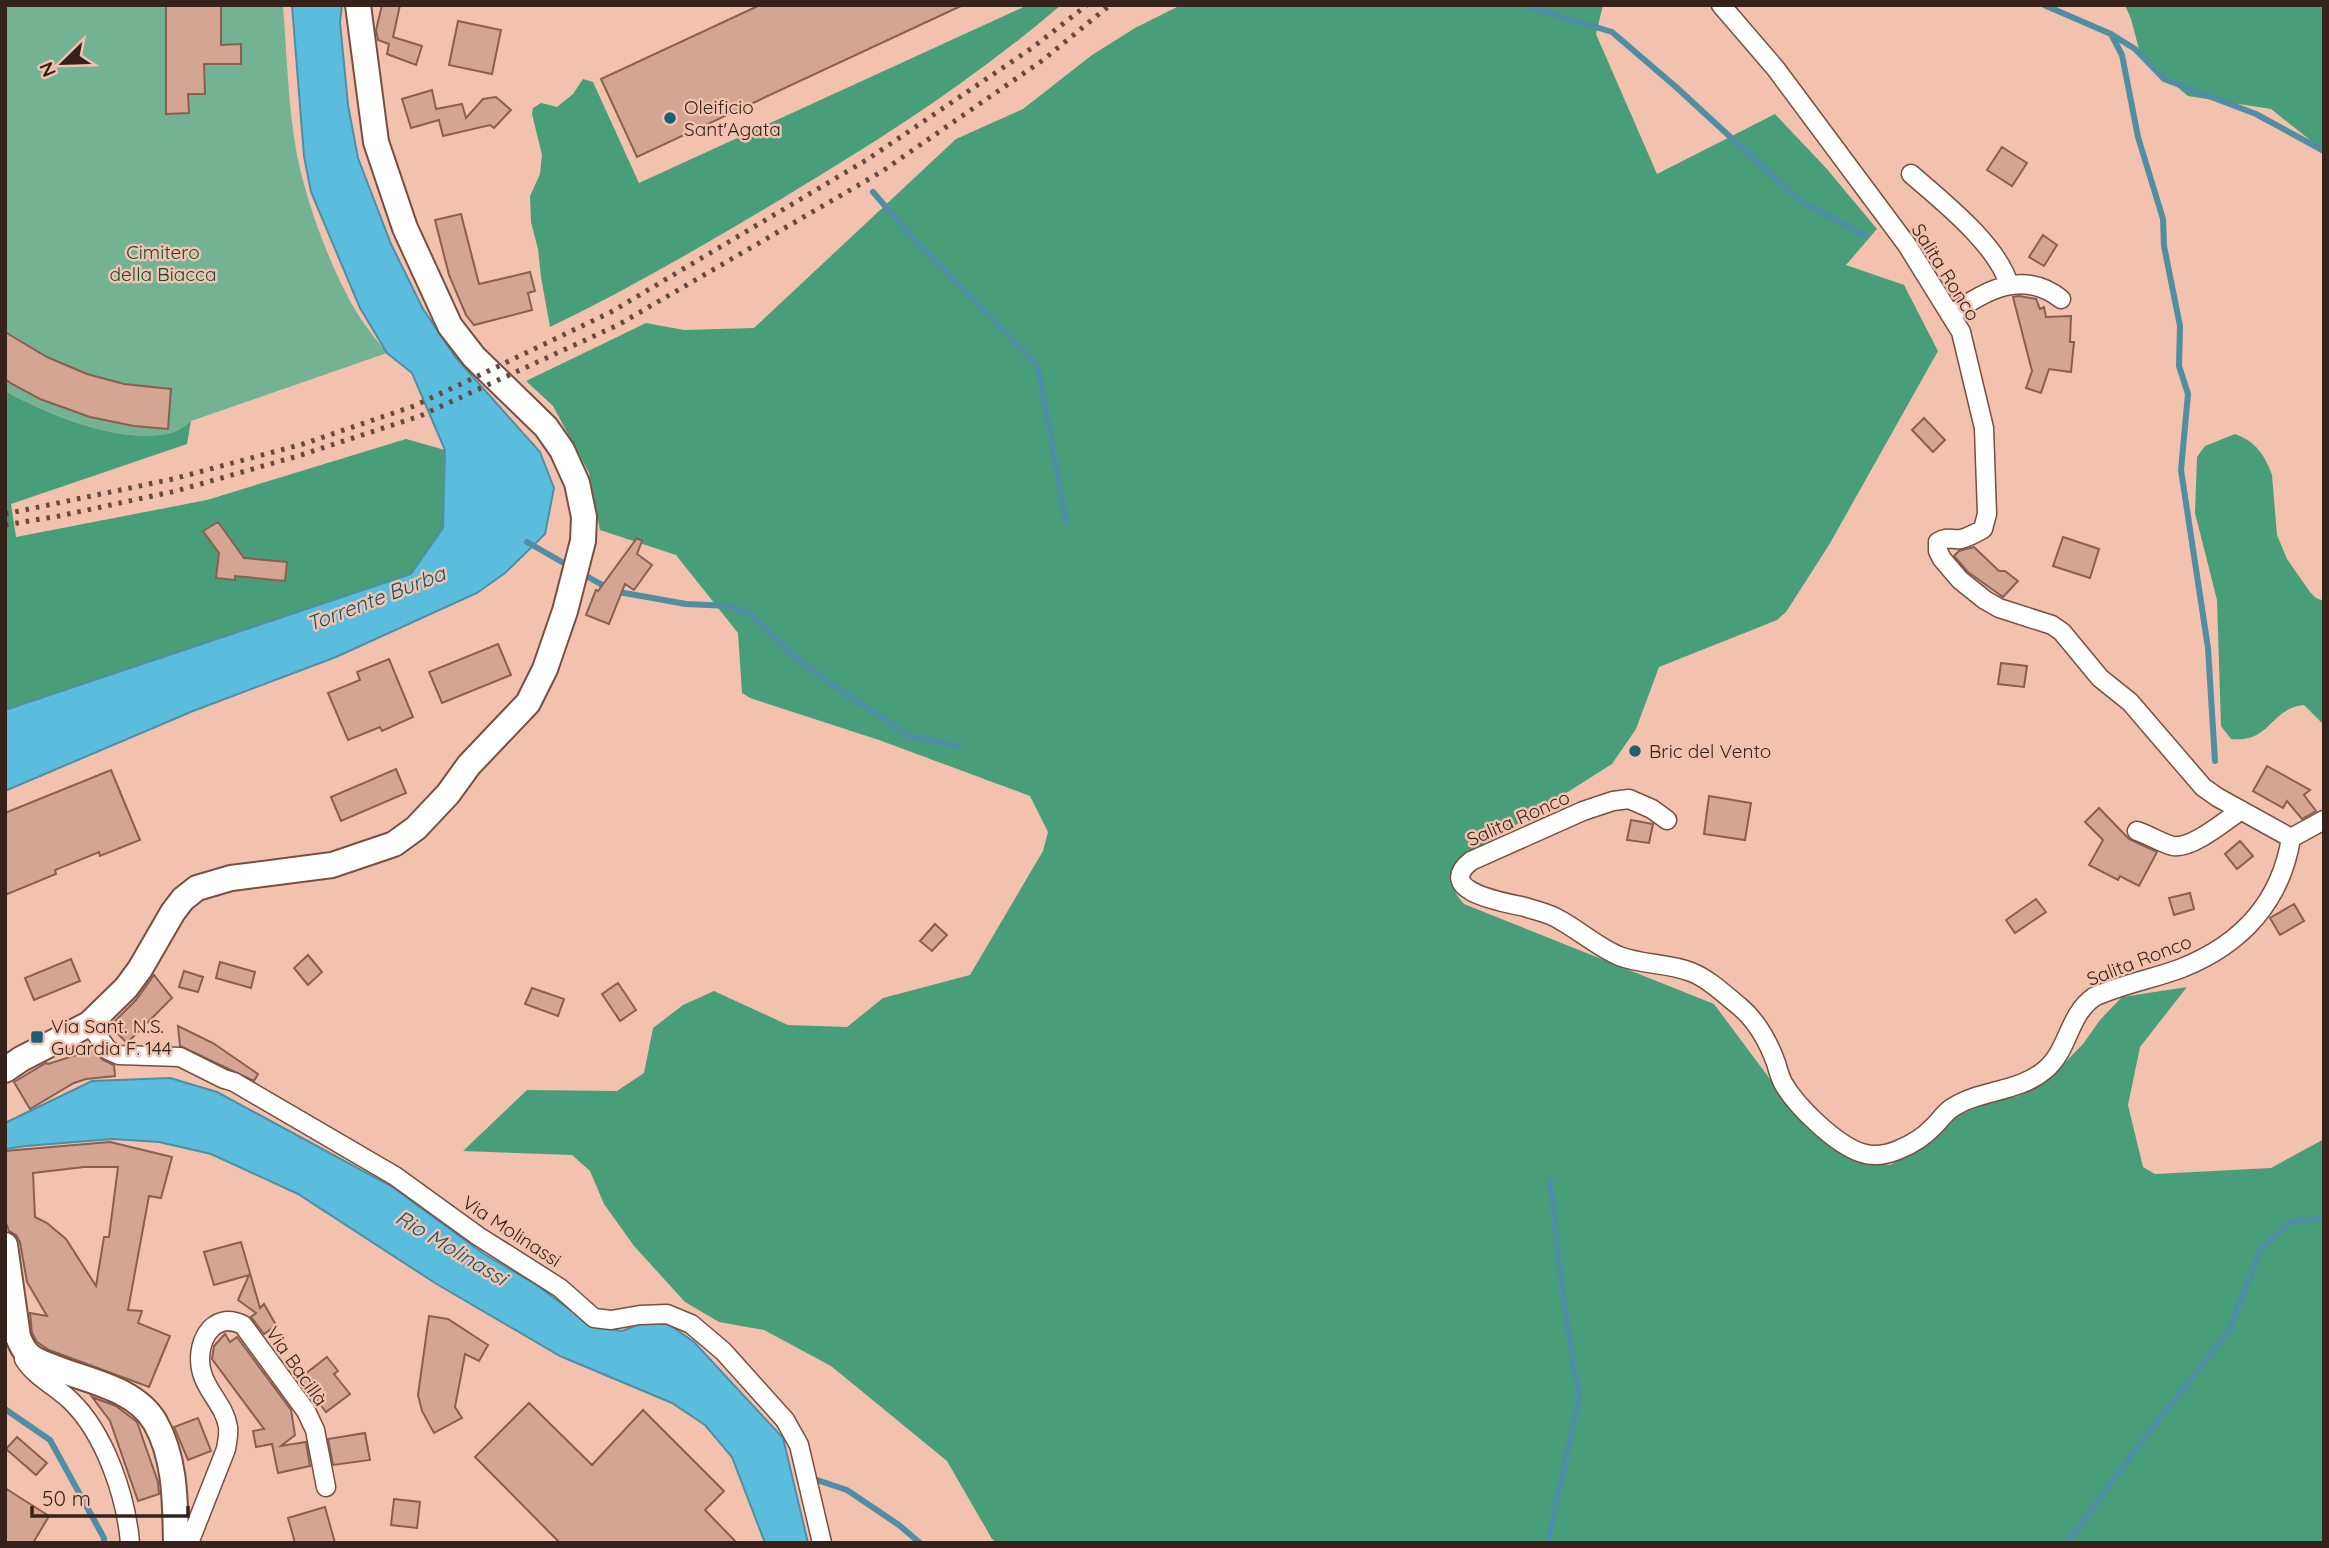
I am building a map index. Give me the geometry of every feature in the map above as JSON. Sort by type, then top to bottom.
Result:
[{"type":"main road","points":[[5,1070],[89,1024],[126,988],[173,912],[183,899],[197,888],[231,878],[332,865],[394,844],[416,828],[448,794],[469,765],[528,702],[545,669],[579,561],[583,541],[581,499],[571,466],[546,427],[474,357],[450,326],[405,228],[376,142],[358,5]]},
{"type":"main road","points":[[5,1245],[18,1337],[23,1349],[30,1357],[125,1394],[147,1411],[155,1423],[171,1466],[176,1543]]},
{"type":"street","name":"Salita Ronco","points":[[1667,820],[1652,809],[1629,799],[1613,801],[1583,811],[1471,861],[1463,869],[1463,884],[1486,899],[1554,916],[1608,951],[1623,957],[1690,971],[1700,976],[1746,1012],[1757,1025],[1783,1083],[1803,1108],[1845,1145],[1855,1151],[1874,1155],[1896,1151],[1912,1144],[1932,1129],[1951,1108],[1961,1103],[2012,1088],[2045,1070],[2058,1056],[2078,1012],[2094,997],[2182,967],[2232,940],[2273,895],[2288,859],[2291,838],[2203,787],[2130,702],[2100,678],[2057,628],[1999,608],[1985,600],[1960,580],[1942,559],[1938,542],[1944,538],[1963,538],[1979,532],[1983,529],[1987,514],[1984,428],[1961,332],[1906,245],[1784,80],[1721,5]]},
{"type":"street","points":[[1912,174],[1991,252],[2005,270],[2009,285]]},
{"type":"street","points":[[1951,315],[1982,295],[2009,285],[2031,284],[2050,291],[2061,299]]},
{"type":"street","points":[[2137,831],[2168,845],[2181,847],[2192,843],[2241,810]]},
{"type":"street","points":[[2291,838],[2324,820]]},
{"type":"street","name":"Via Molinassi","points":[[89,1024],[108,1050],[119,1055],[180,1057],[234,1082],[395,1176],[478,1236],[560,1288],[594,1318],[611,1320],[667,1314],[691,1324],[723,1351],[785,1420],[799,1446],[821,1541]]},
{"type":"street","name":"Via Bacillà","points":[[189,1543],[226,1449],[228,1437],[228,1426],[222,1408],[202,1375],[200,1361],[203,1340],[208,1330],[216,1324],[235,1321],[243,1325],[306,1411],[315,1430],[326,1487]]},
{"type":"street","points":[[23,1349],[23,1357],[28,1367],[58,1389],[84,1414],[99,1437],[121,1496],[130,1543]]},
{"type":"green space","name":"Cimitero della Biacca","points":[[5,5],[283,5],[292,118],[307,196],[322,240],[351,302],[387,353],[191,421],[167,434],[148,436],[106,431],[84,425],[62,418],[5,391]]},
{"type":"green space","points":[[1028,5],[1061,5],[964,81],[861,150],[672,263],[550,327],[531,222],[530,196],[540,174],[542,155],[532,114],[533,108],[541,103],[557,107],[573,94],[583,79],[593,82],[639,183]]},
{"type":"green space","points":[[1181,5],[1603,5],[1596,34],[1657,174],[1775,114],[1826,168],[1877,229],[1846,265],[1904,285],[1938,351],[1829,545],[1786,612],[1777,620],[1659,667],[1636,729],[1612,764],[1459,861],[1454,888],[1464,904],[1714,1004],[1802,1122],[1841,1153],[1865,1163],[1890,1165],[1921,1148],[1969,1107],[2019,1096],[2051,1077],[2122,997],[2187,987],[2140,1047],[2128,1105],[2143,1167],[2155,1174],[2271,1168],[2324,1139],[2324,1543],[997,1543],[992,1539],[947,1461],[831,1366],[764,1330],[719,1322],[685,1302],[634,1246],[604,1204],[590,1171],[572,1155],[463,1151],[527,1090],[617,1091],[644,1073],[653,1028],[683,1005],[714,991],[788,1025],[847,1027],[883,998],[970,975],[1043,851],[1048,832],[1030,796],[742,693],[738,633],[676,555],[600,530],[589,473],[553,406],[526,381],[646,323],[684,330],[754,328],[956,139],[1023,109],[1092,55],[1135,28]]},
{"type":"green space","points":[[2125,5],[2324,5],[2324,151],[2271,109],[2188,96],[2141,57]]},
{"type":"green space","points":[[5,391],[62,418],[105,431],[147,436],[167,434],[191,421],[187,444],[11,504],[16,537],[207,500],[406,439],[445,450],[443,528],[411,574],[5,710]]},
{"type":"green space","points":[[2235,434],[2254,445],[2266,461],[2272,475],[2277,535],[2287,559],[2310,592],[2324,601],[2324,725],[2304,705],[2284,712],[2263,731],[2244,739],[2231,739],[2221,726],[2217,600],[2195,513],[2197,457],[2205,446]]},
{"type":"water","points":[[292,5],[342,5],[340,22],[348,105],[358,158],[391,244],[423,309],[456,358],[540,452],[554,488],[545,534],[505,573],[477,593],[336,657],[193,711],[5,791],[5,710],[411,574],[443,528],[445,450],[412,373],[387,353],[360,308],[311,192],[304,156]]},
{"type":"water","name":"Rio Molinassi","points":[[170,1078],[217,1092],[391,1186],[484,1254],[535,1284],[591,1325],[622,1331],[640,1324],[668,1324],[694,1342],[783,1438],[808,1543],[765,1543],[732,1457],[705,1425],[672,1403],[560,1356],[435,1283],[298,1194],[211,1154],[159,1142],[113,1139],[5,1149],[5,1123],[92,1081]]},
{"type":"building","points":[[166,5],[221,5],[221,45],[241,44],[241,64],[204,64],[205,94],[188,94],[189,113],[166,114]]},
{"type":"building","points":[[382,5],[400,5],[393,37],[422,46],[416,65],[387,54],[389,44],[378,40],[376,30]]},
{"type":"building","name":"Oleificio Sant'Agata","points":[[760,5],[963,5],[637,157],[601,79]]},
{"type":"building","points":[[458,21],[501,30],[492,74],[449,65]]},
{"type":"building","points":[[432,90],[436,109],[462,104],[466,118],[483,99],[496,97],[511,110],[494,128],[490,125],[443,136],[439,120],[411,128],[402,99]]},
{"type":"building","points":[[2002,147],[2027,163],[2012,186],[1987,170]]},
{"type":"building","points":[[461,214],[479,284],[530,272],[535,291],[528,293],[532,310],[474,325],[466,315],[449,275],[435,220]]},
{"type":"building","points":[[2043,235],[2057,245],[2044,266],[2029,257]]},
{"type":"building","points":[[2013,297],[2036,299],[2040,309],[2044,307],[2046,317],[2071,316],[2070,342],[2074,342],[2071,372],[2049,369],[2041,393],[2026,388],[2032,371]]},
{"type":"building","points":[[5,332],[47,357],[87,374],[124,384],[171,389],[168,429],[134,426],[90,417],[40,399],[12,384],[5,379]]},
{"type":"building","points":[[1924,418],[1945,440],[1933,452],[1912,430]]},
{"type":"building","points":[[218,522],[244,558],[287,562],[285,581],[235,576],[235,580],[216,578],[219,553],[203,531]]},
{"type":"building","points":[[2063,537],[2099,549],[2090,578],[2053,566]]},
{"type":"building","points":[[637,538],[642,541],[637,554],[652,565],[634,590],[625,584],[609,624],[586,615],[596,590],[598,591]]},
{"type":"building","points":[[1974,547],[1999,571],[2005,571],[2018,581],[2003,597],[1968,572],[1954,556],[1959,551]]},
{"type":"building","points":[[498,644],[511,675],[442,703],[429,672]]},
{"type":"building","points":[[389,659],[413,717],[382,731],[380,727],[348,740],[328,693],[360,680],[357,672]]},
{"type":"building","points":[[2001,663],[2027,666],[2024,687],[1998,684]]},
{"type":"building","points":[[2267,766],[2310,790],[2304,795],[2316,811],[2302,819],[2287,801],[2283,808],[2253,791]]},
{"type":"building","points":[[396,769],[406,793],[341,821],[331,797]]},
{"type":"building","points":[[111,770],[140,840],[100,856],[99,852],[55,870],[56,874],[5,895],[5,813]]},
{"type":"building","points":[[1709,796],[1751,803],[1745,840],[1704,834]]},
{"type":"building","points":[[2099,808],[2129,839],[2157,852],[2139,886],[2120,876],[2118,880],[2089,865],[2103,840],[2085,822]]},
{"type":"building","points":[[1631,820],[1653,824],[1649,843],[1627,840]]},
{"type":"building","points":[[2240,841],[2253,856],[2237,869],[2225,854]]},
{"type":"building","points":[[2190,893],[2194,909],[2174,915],[2169,898]]},
{"type":"building","points":[[2036,899],[2046,912],[2015,933],[2006,920]]},
{"type":"building","points":[[2294,904],[2304,921],[2280,935],[2270,918]]},
{"type":"building","points":[[935,924],[947,935],[932,951],[920,941]]},
{"type":"building","points":[[308,955],[322,972],[308,985],[294,968]]},
{"type":"building","points":[[71,959],[80,981],[34,1000],[25,978]]},
{"type":"building","points":[[220,962],[255,972],[251,988],[216,978]]},
{"type":"building","points":[[184,971],[203,977],[198,992],[179,987]]},
{"type":"building","points":[[154,975],[172,998],[127,1043],[110,1026],[136,1000]]},
{"type":"building","points":[[618,983],[636,1010],[620,1021],[602,994]]},
{"type":"building","points":[[532,988],[564,999],[558,1016],[525,1004]]},
{"type":"building","points":[[178,1026],[213,1043],[258,1074],[254,1081],[180,1046]]},
{"type":"building","points":[[89,1051],[114,1065],[115,1076],[74,1083],[30,1109],[14,1082],[46,1063]]},
{"type":"building","points":[[110,1142],[172,1157],[161,1198],[149,1196],[128,1310],[142,1311],[138,1323],[170,1336],[149,1387],[49,1350],[37,1342],[32,1333],[30,1313],[47,1316],[27,1282],[20,1242],[16,1235],[9,1231],[5,1220],[5,1151]],"holes":[[[84,1167],[118,1167],[109,1237],[104,1237],[96,1286],[66,1239],[35,1217],[33,1173]]]},
{"type":"building","points":[[241,1242],[260,1308],[264,1304],[276,1325],[264,1334],[251,1317],[256,1313],[238,1300],[249,1275],[214,1285],[204,1252]]},
{"type":"building","points":[[429,1316],[448,1319],[488,1345],[479,1361],[465,1354],[455,1407],[462,1418],[434,1433],[422,1411],[418,1395]]},
{"type":"building","points":[[225,1334],[230,1342],[237,1337],[291,1410],[295,1435],[281,1446],[306,1442],[310,1466],[278,1473],[272,1444],[256,1447],[253,1431],[264,1429],[212,1359],[214,1346]]},
{"type":"building","points":[[327,1357],[338,1371],[334,1374],[350,1394],[326,1412],[300,1378]]},
{"type":"building","points":[[92,1397],[116,1406],[137,1422],[158,1482],[159,1494],[138,1501],[110,1421]]},
{"type":"building","points":[[529,1403],[592,1465],[643,1410],[724,1491],[705,1510],[737,1543],[560,1543],[475,1457]]},
{"type":"building","points":[[198,1418],[211,1451],[188,1460],[174,1427]]},
{"type":"building","points":[[365,1433],[370,1460],[333,1465],[328,1439]]},
{"type":"building","points":[[17,1437],[47,1463],[36,1475],[6,1449]]},
{"type":"building","points":[[5,1488],[49,1516],[33,1543],[5,1543]]},
{"type":"building","points":[[394,1499],[420,1502],[417,1528],[391,1525]]},
{"type":"building","points":[[325,1507],[335,1543],[295,1543],[288,1518]]},
{"type":"waterway","points":[[1523,5],[1612,32],[1800,201],[1866,236]]},
{"type":"waterway","points":[[2044,5],[2111,34],[2135,49],[2164,79],[2256,114],[2324,151]]},
{"type":"waterway","points":[[2111,34],[2122,55],[2138,137],[2163,219],[2164,246],[2180,326],[2179,366],[2188,394],[2181,470],[2208,648],[2215,761]]},
{"type":"waterway","points":[[873,192],[912,237],[1038,366],[1066,522]]},
{"type":"waterway","points":[[527,542],[569,566]]},
{"type":"waterway","points":[[581,573],[613,591],[686,604],[730,606],[752,615],[794,656],[911,737],[959,746]]},
{"type":"waterway","points":[[1548,1543],[1579,1398],[1563,1297],[1550,1180]]},
{"type":"waterway","points":[[2067,1543],[2132,1454],[2229,1331],[2261,1248],[2291,1222],[2324,1218]]},
{"type":"waterway","name":"Torrente Burba","points":[[5,1409],[50,1440],[104,1538],[104,1543]]},
{"type":"waterway","points":[[811,1478],[847,1490],[899,1525],[920,1543]]},
{"type":"railway","points":[[5,514],[173,479],[303,444],[414,406],[480,375],[611,312],[868,159],[1032,48],[1087,5]]},
{"type":"railway","points":[[5,525],[176,491],[298,456],[420,416],[618,325],[881,172],[1043,60],[1110,5]]},
{"type":"place","name":"Oleificio Sant'Agata","points":[[670,118]]},
{"type":"place","name":"Bric del Vento","points":[[1635,751]]},
{"type":"place","name":"Via Sant. N.S. Guardia F. 144","points":[[37,1037]]}]
